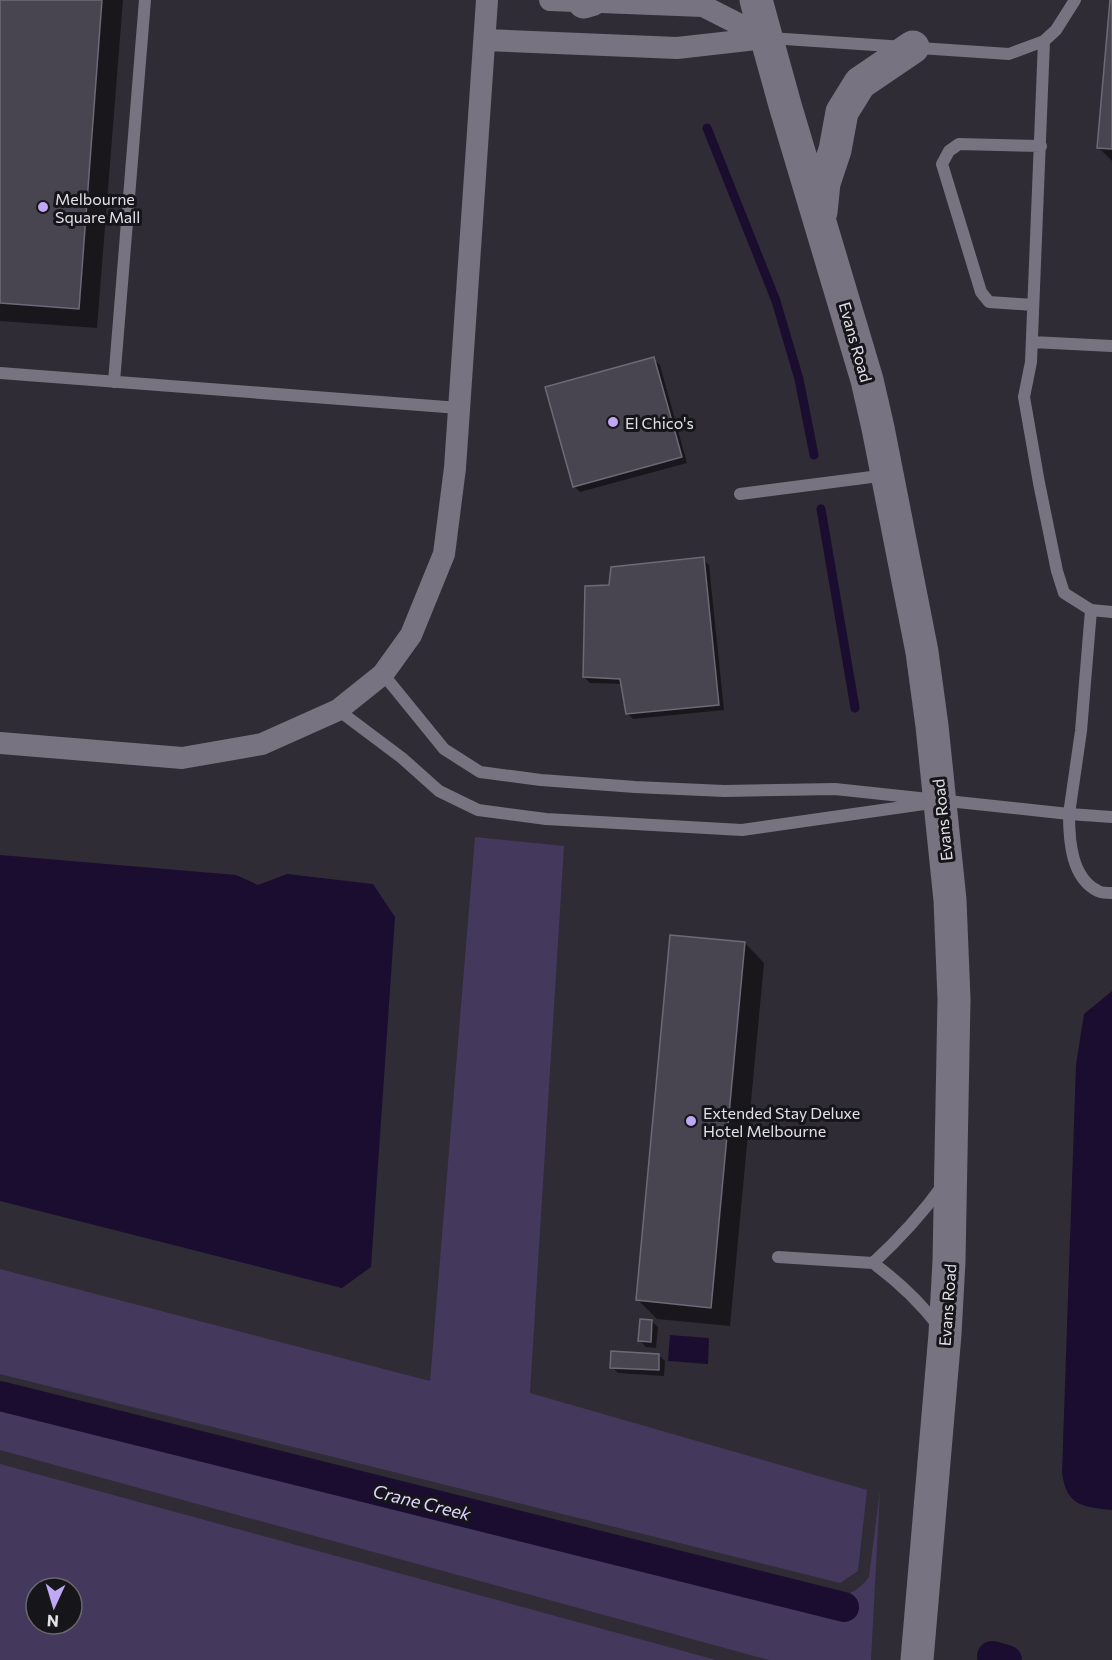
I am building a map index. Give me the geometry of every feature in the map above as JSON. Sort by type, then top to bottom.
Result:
[{"type":"street","points":[[0,744],[182,758],[262,744],[338,710],[382,674],[411,635],[444,554],[455,468],[487,0]]},
{"type":"street","points":[[550,0],[703,6],[766,38]]},
{"type":"street","name":"Evans Road","points":[[756,0],[867,380],[888,475],[922,652],[950,900],[954,999],[952,1172],[945,1335],[917,1660]]},
{"type":"street","points":[[485,40],[677,48],[766,38]]},
{"type":"street","points":[[820,223],[824,183],[835,150],[842,112],[860,83],[913,47]]},
{"type":"lane","points":[[114,382],[145,0]]},
{"type":"lane","points":[[766,38],[1009,54],[1044,41],[1056,30],[1075,0]]},
{"type":"lane","points":[[1044,41],[1031,362],[1023,397],[1057,571],[1064,593],[1091,610],[1112,612]]},
{"type":"lane","points":[[1033,305],[989,302],[981,292],[942,164],[949,151],[959,144],[1041,146]]},
{"type":"lane","points":[[1032,342],[1112,346]]},
{"type":"lane","points":[[0,373],[459,408]]},
{"type":"lane","points":[[740,494],[888,475]]},
{"type":"lane","points":[[1091,610],[1081,731],[1069,814],[1069,840],[1081,877],[1098,892],[1112,893]]},
{"type":"lane","points":[[382,674],[444,749],[480,772],[541,780],[657,788],[724,791],[835,789],[1112,817]]},
{"type":"lane","points":[[338,710],[402,758],[439,791],[478,810],[546,819],[742,830],[940,801]]},
{"type":"lane","points":[[873,1263],[925,1210],[952,1172]]},
{"type":"lane","points":[[778,1257],[873,1263],[899,1282],[923,1306],[945,1335]]},
{"type":"shaded area","points":[[475,837],[564,846],[530,1393],[867,1490],[858,1571],[840,1583],[0,1374],[0,1269],[430,1381]]},
{"type":"shaded area","points":[[0,855],[236,875],[258,885],[287,874],[373,884],[395,917],[371,1267],[342,1288],[0,1201]]},
{"type":"shaded area","points":[[1112,991],[1112,1510],[1084,1505],[1071,1498],[1062,1472],[1076,1065],[1084,1014]]},
{"type":"shaded area","points":[[670,1335],[709,1338],[708,1364],[668,1361]]},
{"type":"shaded area","points":[[0,1389],[837,1597],[855,1590],[869,1577],[880,1490],[871,1660],[769,1660],[0,1450]]},
{"type":"shaded area","points":[[0,1464],[716,1660],[0,1660]]},
{"type":"building","name":"Melbourne Square Mall","points":[[0,0],[102,0],[79,309],[0,303]]},
{"type":"building","points":[[1110,0],[1112,0],[1112,149],[1097,148]]},
{"type":"building","name":"El Chico's","points":[[654,357],[682,457],[573,487],[545,387]]},
{"type":"building","points":[[704,557],[719,705],[626,714],[620,679],[583,677],[585,586],[609,585],[611,567]]},
{"type":"building","name":"Extended Stay Deluxe Hotel Melbourne","points":[[670,935],[745,942],[711,1308],[636,1300]]},
{"type":"building","points":[[640,1319],[652,1320],[651,1342],[638,1341]]},
{"type":"building","points":[[611,1351],[659,1354],[659,1370],[610,1368]]},
{"type":"waterway","points":[[707,128],[776,301],[799,379],[814,455]]},
{"type":"waterway","points":[[821,509],[855,708]]},
{"type":"waterway","name":"Crane Creek","points":[[0,1396],[844,1607]]},
{"type":"waterway","name":"Crane Creek","points":[[992,1656],[1007,1660]]},
{"type":"place","name":"Melbourne Square Mall","points":[[43,207]]},
{"type":"place","name":"El Chico's","points":[[613,422]]},
{"type":"place","name":"Extended Stay Deluxe Hotel Melbourne","points":[[691,1121]]}]
